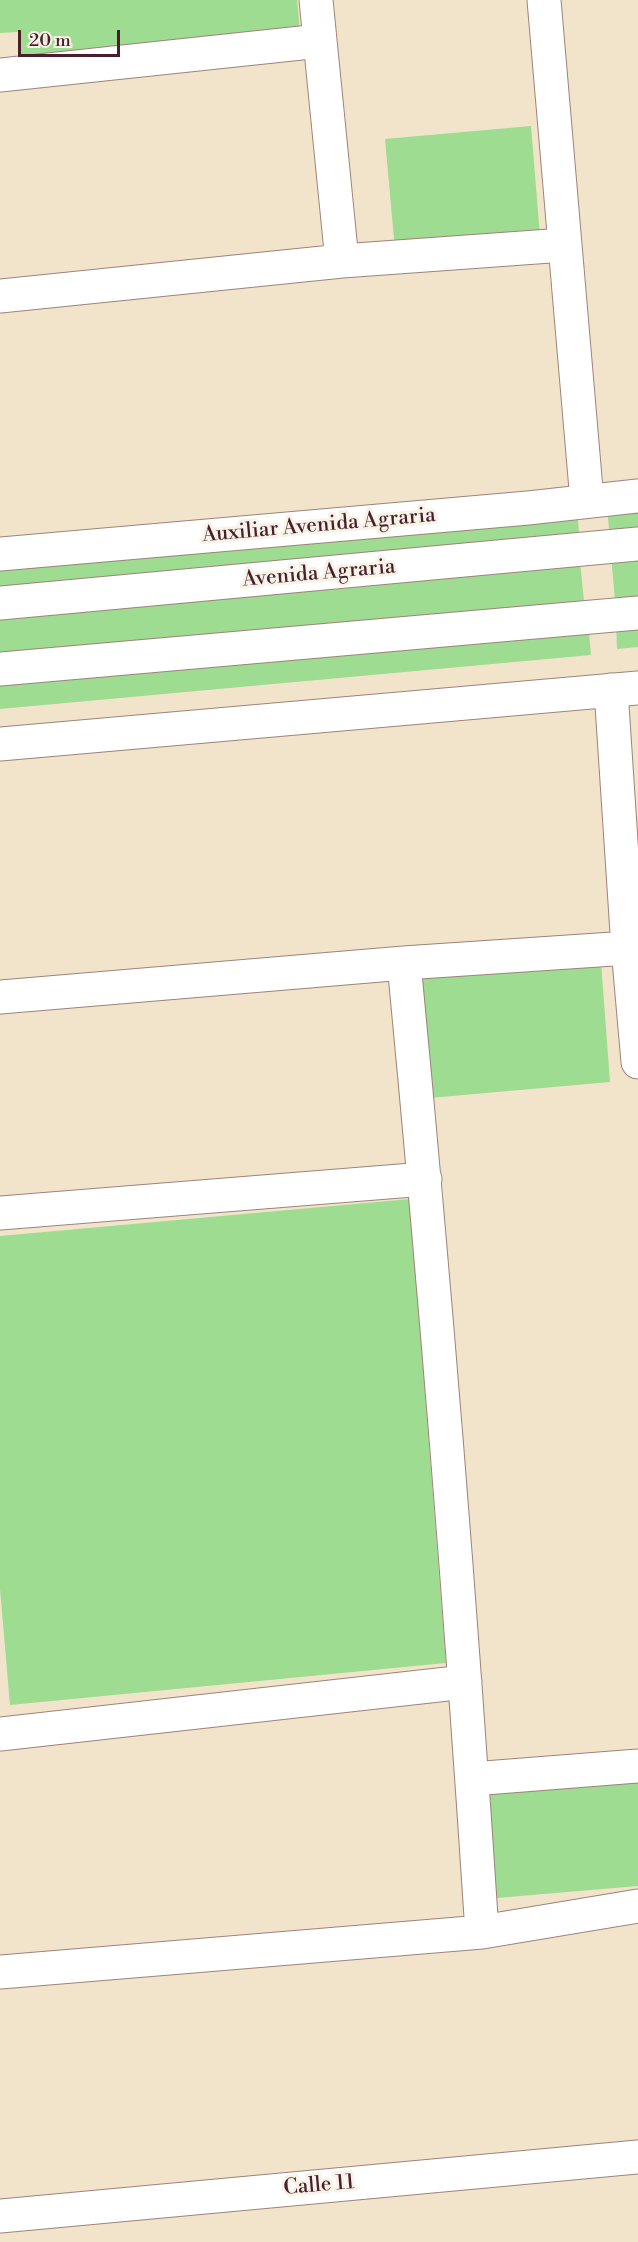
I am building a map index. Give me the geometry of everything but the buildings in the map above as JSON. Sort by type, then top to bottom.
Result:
[{"type":"street","points":[[316,0],[342,261]]},
{"type":"street","points":[[544,0],[587,501]]},
{"type":"street","points":[[0,75],[320,41]]},
{"type":"street","points":[[0,296],[342,261],[564,245]]},
{"type":"street","name":"Auxiliar Avenida Agraria","points":[[0,554],[517,509],[638,496]]},
{"type":"street","name":"Avenida Agraria","points":[[0,603],[638,544]]},
{"type":"street","points":[[0,669],[638,613]]},
{"type":"street","points":[[0,744],[625,689],[628,948],[638,1062]]},
{"type":"street","points":[[0,997],[404,963],[628,948]]},
{"type":"street","points":[[404,963],[425,1179],[465,1682],[482,1932]]},
{"type":"street","points":[[0,1213],[425,1179]]},
{"type":"street","points":[[0,1734],[465,1682]]},
{"type":"street","points":[[472,1779],[638,1766]]},
{"type":"street","points":[[0,1972],[482,1932],[638,1906]]},
{"type":"street","name":"Calle 11","points":[[0,2216],[638,2157]]},
{"type":"green space","points":[[0,0],[297,0],[300,31],[21,58],[18,32],[0,33]]},
{"type":"green space","points":[[531,126],[540,236],[395,250],[385,139]]},
{"type":"green space","points":[[638,502],[638,540],[610,542],[607,505]]},
{"type":"green space","points":[[577,508],[580,545],[0,596],[0,558]]},
{"type":"green space","points":[[638,555],[638,608],[616,610],[611,557]]},
{"type":"green space","points":[[580,561],[585,611],[0,661],[0,610]]},
{"type":"green space","points":[[638,620],[638,647],[617,649],[616,622]]},
{"type":"green space","points":[[588,622],[591,655],[0,709],[0,676]]},
{"type":"green space","points":[[601,962],[610,1082],[430,1098],[421,978]]},
{"type":"green space","points":[[410,1199],[446,1663],[10,1705],[0,1589],[0,1236]]},
{"type":"green space","points":[[638,1777],[638,1886],[497,1898],[488,1790]]}]
